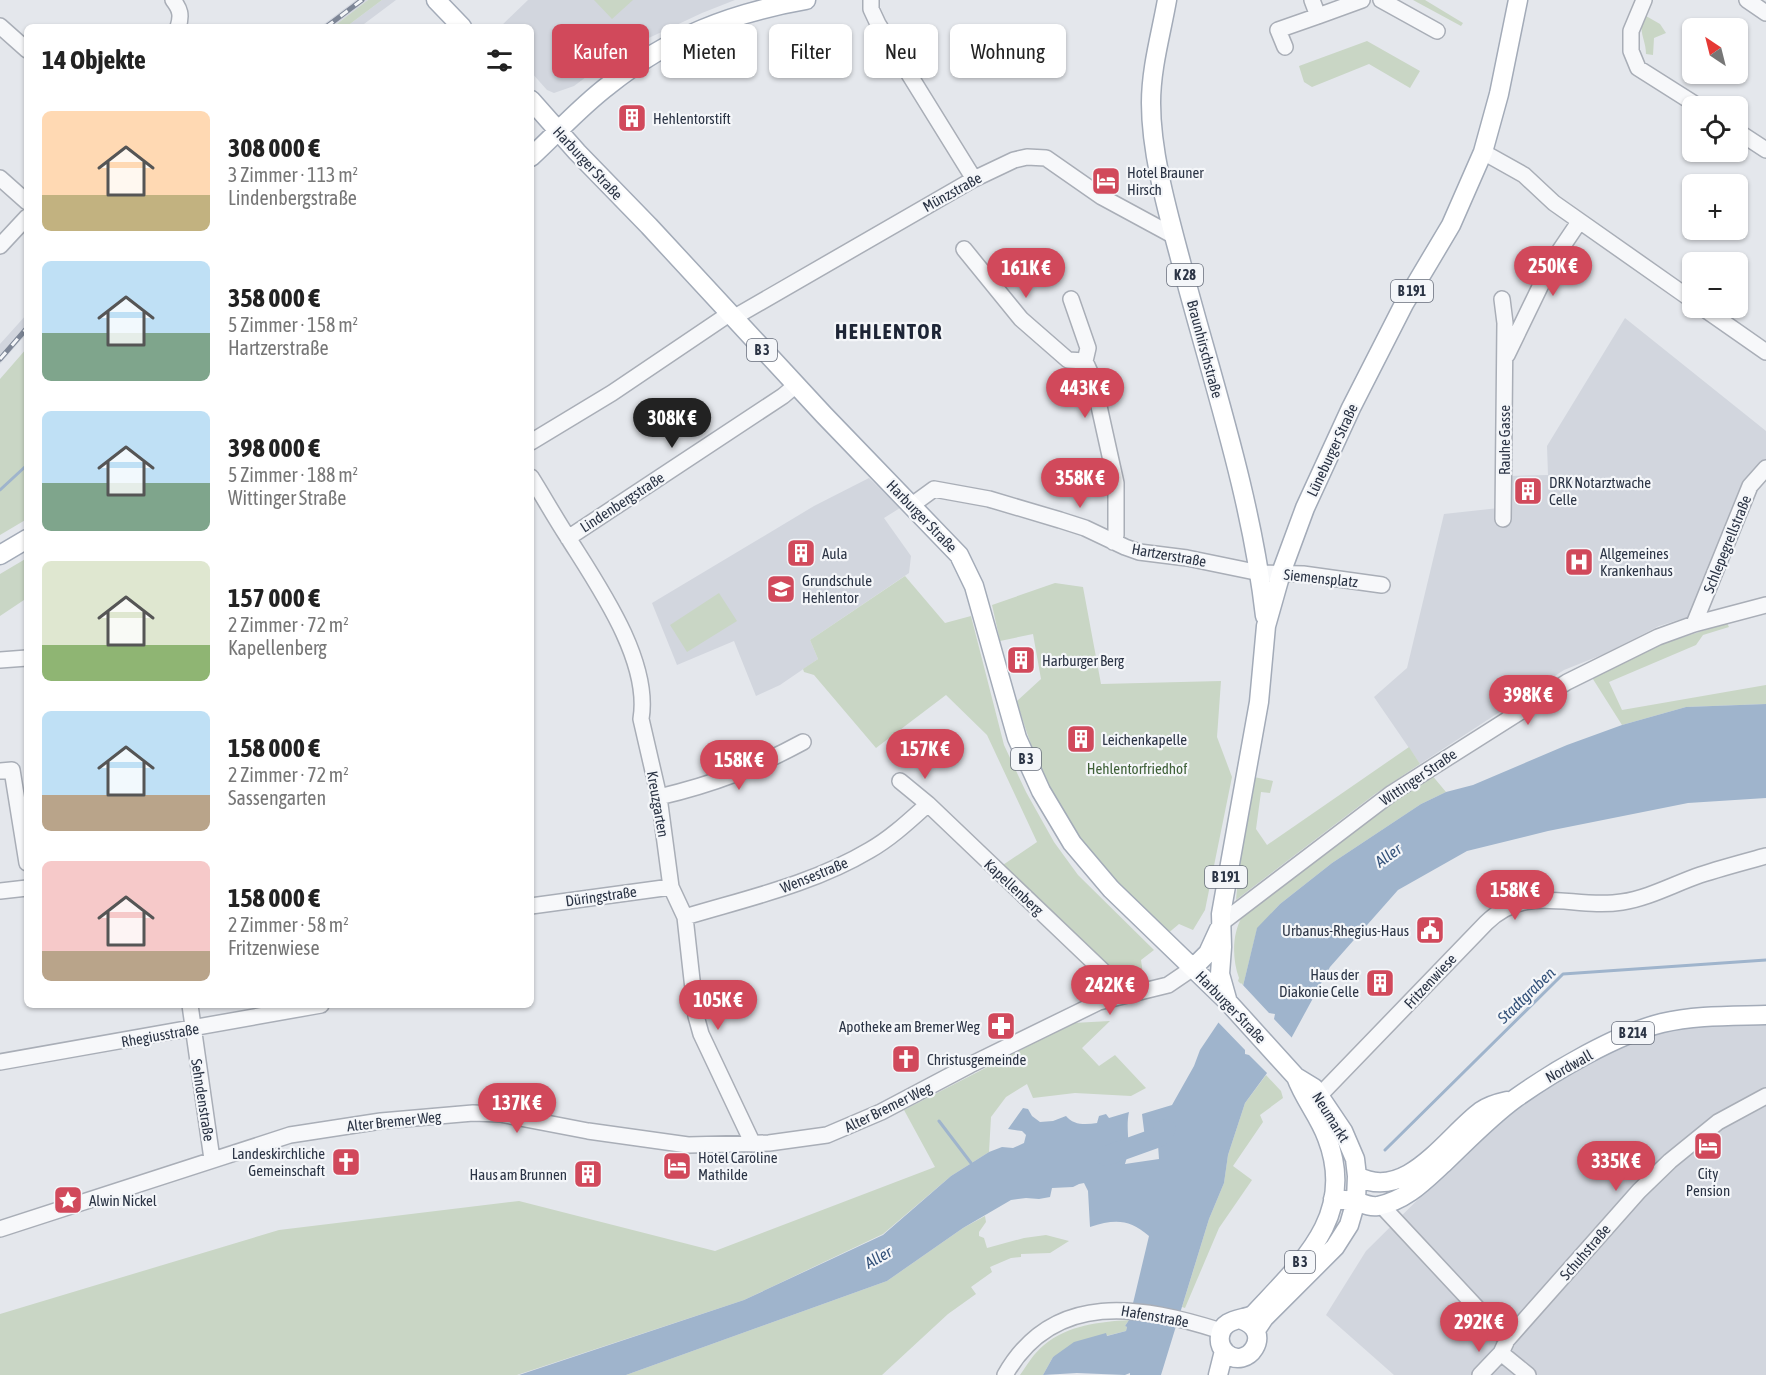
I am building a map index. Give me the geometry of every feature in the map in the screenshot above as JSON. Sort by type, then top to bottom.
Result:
[{"type":"main road","points":[[436,0],[459,24]]},
{"type":"main road","points":[[534,154],[608,85],[668,44],[733,16],[806,0]]},
{"type":"main road","name":"Braunhirschstraße","points":[[1167,0],[1154,62],[1151,104],[1156,152],[1174,236],[1234,456],[1255,546],[1266,626]]},
{"type":"main road","name":"Lüneburger Straße","points":[[1228,1002],[1220,974],[1222,947],[1220,924],[1229,858],[1259,702],[1266,626],[1281,573],[1292,541],[1351,408],[1404,304],[1450,225],[1483,152],[1499,94],[1518,0]]},
{"type":"main road","name":"Harburger Straße","points":[[534,103],[795,385],[952,547],[970,575],[1017,738],[1055,818],[1090,867],[1228,1002],[1293,1073]]},
{"type":"main road","points":[[0,555],[24,541]]},
{"type":"main road","points":[[1255,546],[1261,551],[1276,553],[1292,541]]},
{"type":"main road","name":"Lüneburger Straße","points":[[1193,968],[1208,953],[1220,924]]},
{"type":"main road","name":"Nordwall","points":[[1356,1202],[1368,1206],[1381,1205],[1400,1199],[1418,1188],[1514,1099],[1575,1062],[1639,1030],[1687,1019],[1766,1015]]},
{"type":"main road","name":"Neumarkt","points":[[1249,1325],[1264,1318],[1335,1247],[1350,1225],[1356,1202],[1357,1176],[1354,1159],[1343,1131],[1314,1088],[1293,1073]]},
{"type":"main road","name":"Neumarkt","points":[[1293,1073],[1327,1136],[1332,1152],[1335,1176],[1331,1208]]},
{"type":"main road","name":"Nordwall","points":[[1357,1176],[1378,1184],[1408,1174],[1429,1160],[1483,1109],[1514,1099]]},
{"type":"main road","name":"Nordwall","points":[[1356,1202],[1368,1196],[1384,1194],[1403,1187],[1442,1164]]},
{"type":"main road","name":"B 214","points":[[1331,1208],[1356,1202]]},
{"type":"main road","name":"B 3","points":[[1249,1325],[1253,1315],[1321,1237],[1331,1208]]},
{"type":"main road","points":[[1229,1322],[1249,1325],[1257,1336],[1255,1348],[1246,1356],[1232,1354],[1220,1341],[1221,1331],[1229,1322]]},
{"type":"main road","points":[[1218,1375],[1232,1354]]},
{"type":"main road","points":[[1229,1375],[1232,1354]]},
{"type":"street","points":[[173,0],[180,10],[178,24]]},
{"type":"street","points":[[871,0],[871,9],[878,24],[974,179]]},
{"type":"street","points":[[1312,0],[1318,15]]},
{"type":"street","points":[[1285,47],[1278,30],[1362,0]]},
{"type":"street","points":[[1381,0],[1437,30]]},
{"type":"street","points":[[1644,0],[1631,31],[1631,51],[1638,68],[1682,96]]},
{"type":"street","points":[[1747,0],[1766,12]]},
{"type":"street","points":[[0,26],[24,47]]},
{"type":"street","points":[[1748,138],[1766,150]]},
{"type":"street","points":[[1483,152],[1524,175],[1579,222],[1682,293]]},
{"type":"street","name":"Münzstraße","points":[[534,440],[731,316],[974,179],[1014,160],[1027,157],[1046,158],[1102,197],[1174,236]]},
{"type":"street","points":[[0,178],[24,199]]},
{"type":"street","points":[[0,246],[24,220]]},
{"type":"street","name":"Rauhe Gasse","points":[[1504,361],[1552,262],[1579,222]]},
{"type":"street","points":[[964,249],[1021,319],[1068,360],[1085,361]]},
{"type":"street","points":[[1071,299],[1088,348],[1085,361],[1093,379],[1116,483],[1116,535],[1113,542]]},
{"type":"street","name":"Rauhe Gasse","points":[[1502,299],[1504,323],[1503,519]]},
{"type":"street","points":[[1717,318],[1766,352]]},
{"type":"street","name":"Lindenbergstraße","points":[[568,538],[783,396],[795,385]]},
{"type":"street","name":"Schlepegrellstraße","points":[[1694,624],[1750,486],[1766,468]]},
{"type":"street","name":"Kreuzgarten","points":[[534,482],[618,619],[635,662],[643,708],[641,719],[659,797],[671,887],[685,917],[696,1017],[701,1034],[753,1144]]},
{"type":"street","name":"Hartzerstraße","points":[[912,505],[934,489],[953,491],[1006,503],[1060,519],[1139,552],[1199,560],[1260,573]]},
{"type":"street","name":"Siemensplatz","points":[[1260,573],[1334,578],[1382,585]]},
{"type":"street","name":"Wittinger Straße","points":[[1220,924],[1392,793],[1568,682],[1649,641],[1694,624],[1766,605]]},
{"type":"street","points":[[0,660],[24,658]]},
{"type":"street","points":[[659,797],[700,787],[741,773],[803,742]]},
{"type":"street","points":[[0,771],[12,770],[24,844]]},
{"type":"street","name":"Kapellenberg","points":[[900,781],[928,804],[1127,994]]},
{"type":"street","name":"Wensestraße","points":[[685,917],[785,888],[832,870],[871,850],[898,831],[928,804]]},
{"type":"street","name":"Fritzenwiese","points":[[1319,1096],[1486,923],[1506,906],[1522,901],[1558,899],[1602,904],[1622,902],[1642,898],[1700,875],[1766,856]]},
{"type":"street","name":"Düringstraße","points":[[534,906],[671,887]]},
{"type":"street","points":[[0,891],[24,888]]},
{"type":"street","name":"Alter Bremer Weg","points":[[0,1229],[212,1159],[290,1135],[317,1130],[473,1113],[500,1114],[588,1131],[688,1145],[753,1144],[827,1135],[858,1123],[1099,1002],[1168,984],[1193,968]]},
{"type":"street","name":"Sehndenstraße","points":[[190,1008],[212,1159]]},
{"type":"street","name":"Rhegiusstraße","points":[[0,1062],[305,1008]]},
{"type":"street","name":"Schuhstraße","points":[[1480,1375],[1638,1191],[1718,1122],[1766,1096]]},
{"type":"street","points":[[1381,1205],[1528,1375]]},
{"type":"street","name":"Hafenstraße","points":[[1005,1375],[1028,1345],[1054,1326],[1088,1313],[1112,1309],[1130,1310],[1180,1318],[1221,1331]]},
{"type":"shaded area","points":[[356,0],[368,0],[337,24],[324,24]]},
{"type":"shaded area","points":[[382,0],[396,0],[364,24],[350,24]]},
{"type":"shaded area","points":[[528,0],[735,0],[679,24],[661,24],[661,32],[649,38],[649,24],[552,24],[552,78],[585,78],[574,86],[554,93],[547,90],[534,75],[534,24],[503,24]]},
{"type":"shaded area","points":[[24,317],[24,336],[0,364],[0,344]]},
{"type":"shaded area","name":"Allgemeines Krankenhaus","points":[[1625,318],[1766,431],[1766,476],[1755,488],[1707,611],[1659,626],[1604,654],[1564,670],[1420,764],[1374,697],[1407,668],[1444,514],[1508,507],[1508,476],[1548,475],[1547,446]]},
{"type":"shaded area","name":"Grundschule Hehlentor","points":[[869,478],[900,508],[884,518],[911,556],[909,573],[810,640],[818,659],[780,685],[756,696],[734,641],[677,665],[652,603],[814,506]]},
{"type":"shaded area","points":[[1766,1020],[1766,1375],[1394,1375],[1326,1315],[1366,1251],[1486,1132],[1531,1093],[1632,1040],[1675,1029]]},
{"type":"green space","points":[[368,0],[382,0],[350,24],[337,24]]},
{"type":"green space","points":[[594,0],[633,0],[612,19]]},
{"type":"green space","points":[[1413,0],[1425,0],[1463,23],[1461,26]]},
{"type":"green space","points":[[1646,16],[1660,24],[1666,33],[1654,38],[1653,55],[1646,54],[1642,34],[1642,25]]},
{"type":"green space","points":[[1367,41],[1420,71],[1410,88],[1369,64],[1312,87],[1304,82],[1299,66]]},
{"type":"green space","points":[[24,351],[24,521],[0,535],[0,379]]},
{"type":"green space","points":[[24,560],[24,600],[0,616],[0,574]]},
{"type":"green space","points":[[905,576],[945,623],[971,616],[1004,745],[1026,792],[1054,842],[1078,875],[1154,950],[1141,960],[1144,981],[1113,985],[994,871],[1037,842],[987,735],[946,695],[876,748],[814,675],[804,672],[803,669],[818,659],[810,640]]},
{"type":"green space","name":"Hehlentorfriedhof","points":[[1055,583],[1083,587],[1101,684],[1221,681],[1217,737],[1232,777],[1205,910],[1193,930],[1179,924],[1166,935],[1111,879],[1091,856],[1071,827],[1036,757],[1017,701],[1041,679],[1033,634],[1000,641],[992,605]]},
{"type":"green space","points":[[719,593],[737,621],[687,652],[670,625]]},
{"type":"green space","points":[[1727,623],[1729,627],[1703,635],[1696,645],[1609,682],[1622,710],[1766,685],[1766,704],[1686,707],[1622,725],[1591,676],[1659,645]]},
{"type":"green space","points":[[1409,747],[1420,764],[1375,794],[1236,900],[1240,856],[1254,777],[1273,781],[1270,793],[1261,792],[1256,829],[1267,845]]},
{"type":"green space","points":[[1431,774],[1446,792],[1421,804],[1332,863],[1280,904],[1257,929],[1243,986],[1238,981],[1234,955],[1236,931],[1242,917],[1398,796]]},
{"type":"green space","points":[[1110,1021],[1082,1048],[1099,1066],[1115,1055],[1146,1088],[1131,1096],[1075,1093],[1033,1098],[1027,1084],[1006,1097],[991,1117],[989,1152],[951,1176],[883,1234],[744,1300],[517,1375],[0,1375],[0,1314],[279,1230],[519,1201],[715,1251],[935,1167],[904,1110],[1073,1023]]},
{"type":"green space","points":[[1266,1075],[1281,1091],[1283,1098],[1260,1115],[1263,1122],[1233,1166],[1252,1180],[1219,1228],[1185,1308],[1182,1307],[1209,1219],[1224,1183],[1228,1155],[1245,1103]]},
{"type":"green space","points":[[985,1216],[986,1222],[979,1236],[984,1238],[987,1248],[1024,1238],[1046,1235],[1069,1241],[1050,1253],[1021,1254],[1021,1257],[1011,1258],[990,1267],[992,1272],[971,1287],[976,1294],[948,1314],[882,1375],[626,1375],[887,1281],[963,1228]]},
{"type":"green space","points":[[1129,1320],[1125,1326],[1126,1331],[1106,1336],[1053,1357],[1043,1375],[1020,1375],[1040,1348],[1053,1338],[1074,1329],[1095,1324]]},
{"type":"water","name":"Aller","points":[[1766,704],[1766,798],[1688,803],[1548,831],[1467,851],[1398,890],[1330,967],[1287,1046],[1245,1103],[1228,1155],[1224,1183],[1209,1219],[1161,1375],[1077,1373],[1043,1375],[1053,1357],[1074,1342],[1106,1333],[1107,1336],[1126,1331],[1125,1326],[1129,1320],[1149,1236],[1135,1226],[1121,1222],[1090,1227],[1088,1191],[1084,1183],[1073,1187],[1052,1188],[1050,1197],[1011,1200],[963,1228],[887,1281],[626,1375],[519,1375],[744,1300],[883,1235],[951,1176],[989,1152],[1002,1147],[1013,1148],[1024,1143],[1026,1135],[1022,1131],[1008,1129],[1023,1108],[1028,1109],[1032,1116],[1040,1122],[1053,1121],[1066,1116],[1076,1123],[1084,1124],[1097,1123],[1099,1116],[1106,1114],[1109,1118],[1129,1112],[1128,1150],[1125,1164],[1159,1159],[1158,1145],[1146,1146],[1142,1114],[1172,1105],[1194,1066],[1200,1050],[1243,986],[1257,928],[1280,904],[1332,863],[1421,804],[1446,792],[1473,785],[1567,745],[1622,725],[1686,707]]},
{"type":"pier","points":[[1241,983],[1269,1013],[1275,1014],[1274,1019],[1294,1040],[1269,1075],[1249,1055],[1245,1054],[1245,1050],[1216,1020]]},
{"type":"waterway","points":[[0,490],[24,468]]},
{"type":"waterway","name":"Stadtgraben","points":[[1385,1150],[1563,974],[1766,960]]},
{"type":"waterway","points":[[939,1121],[971,1163]]},
{"type":"waterway","points":[[1106,1156],[1159,1137],[1166,1129]]},
{"type":"railway","points":[[330,24],[362,0]]},
{"type":"railway","points":[[0,359],[24,331]]},
{"type":"place","name":"Hehlentorstift","points":[[632,118]]},
{"type":"place","name":"Hotel Brauner Hirsch","points":[[1106,181]]},
{"type":"place","name":"DRK Notarztwache Celle","points":[[1528,491]]},
{"type":"place","name":"Aula","points":[[801,553]]},
{"type":"place","name":"Allgemeines Krankenhaus","points":[[1579,562]]},
{"type":"place","name":"Grundschule Hehlentor","points":[[781,589]]},
{"type":"place","name":"Harburger Berg","points":[[1021,660]]},
{"type":"place","name":"Leichenkapelle","points":[[1081,739]]},
{"type":"place","name":"Urbanus-Rhegius-Haus","points":[[1430,930]]},
{"type":"place","name":"Haus der Diakonie Celle","points":[[1380,983]]},
{"type":"place","name":"Apotheke am Bremer Weg","points":[[1001,1026]]},
{"type":"place","name":"Christusgemeinde","points":[[906,1059]]},
{"type":"place","name":"City Pension","points":[[1708,1146]]},
{"type":"place","name":"Landeskirchliche Gemeinschaft","points":[[346,1162]]},
{"type":"place","name":"Hotel Caroline Mathilde","points":[[677,1166]]},
{"type":"place","name":"Haus am Brunnen","points":[[588,1174]]},
{"type":"place","name":"Alwin Nickel","points":[[68,1200]]},
{"type":"district","name":"HEHLENTOR","points":[[889,331]]}]
